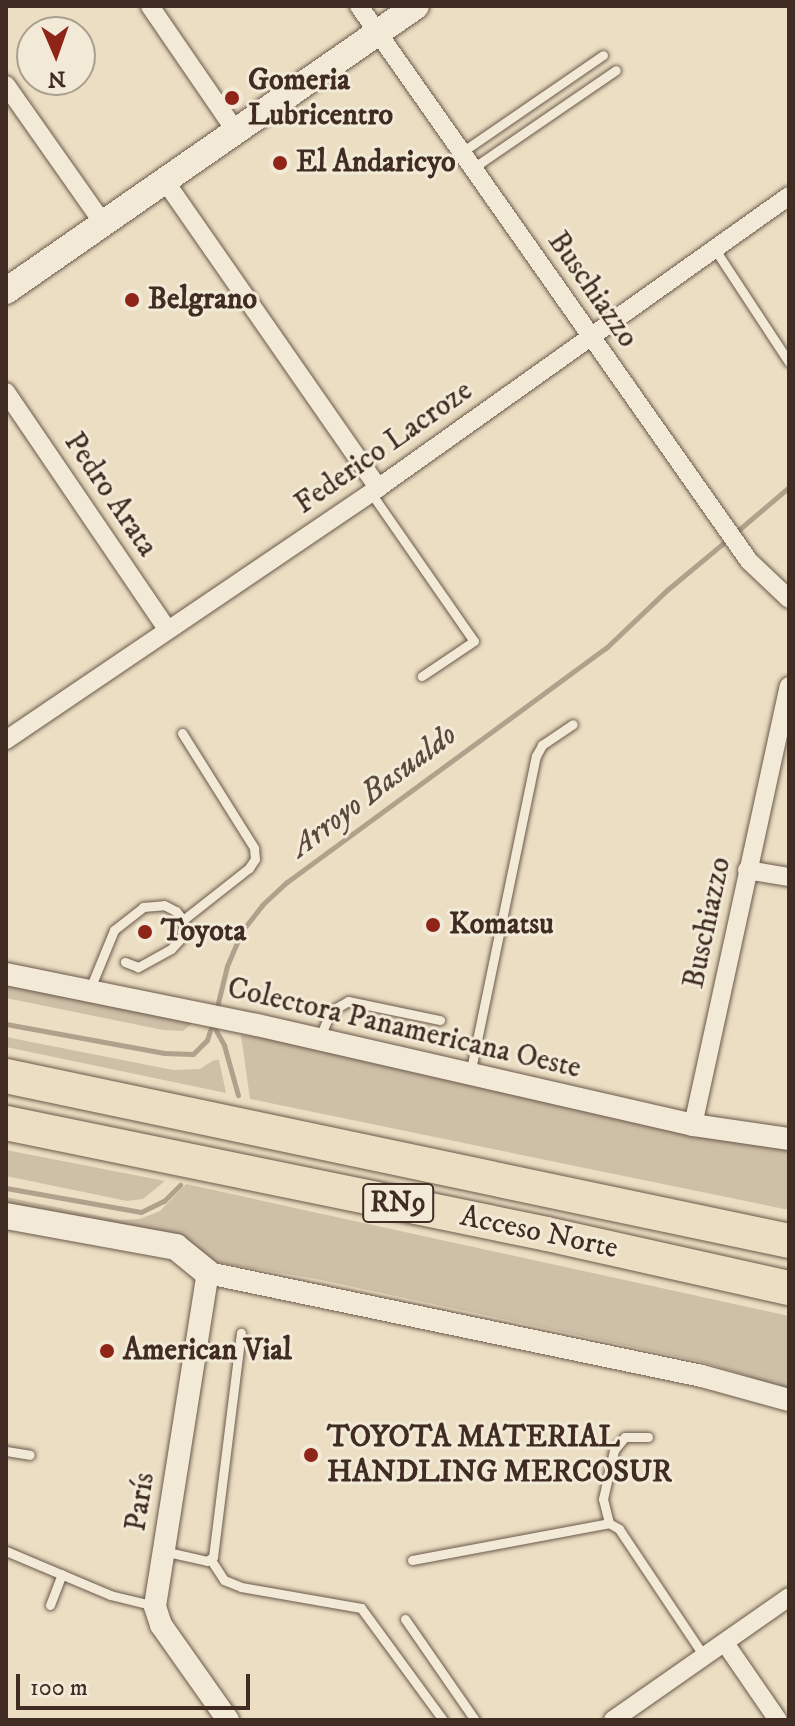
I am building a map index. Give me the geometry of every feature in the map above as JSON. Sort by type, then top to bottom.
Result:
[{"type":"highway","name":"Acceso Norte","points":[[6,1076],[789,1241]]},
{"type":"highway","name":"Acceso Norte","points":[[6,1123],[547,1234],[789,1288]]},
{"type":"main road","points":[[6,291],[416,6]]},
{"type":"main road","points":[[6,1216],[176,1247],[208,1273]]},
{"type":"main road","points":[[6,1233],[208,1273]]},
{"type":"street","points":[[150,6],[235,130]]},
{"type":"street","name":"Buschiazzo","points":[[359,6],[749,561],[789,599]]},
{"type":"street","points":[[6,85],[103,223]]},
{"type":"street","points":[[165,181],[375,490]]},
{"type":"street","name":"Federico Lacroze","points":[[6,740],[375,490],[789,196]]},
{"type":"street","name":"Pedro Arata","points":[[6,392],[167,629]]},
{"type":"street","name":"Buschiazzo","points":[[693,1125],[789,686]]},
{"type":"street","points":[[747,870],[789,877]]},
{"type":"street","name":"Colectora Panamericana Oeste","points":[[6,974],[257,1025],[693,1125],[789,1139]]},
{"type":"street","points":[[208,1273],[659,1366],[789,1400]]},
{"type":"street","name":"París","points":[[155,1606],[208,1273]]},
{"type":"street","points":[[613,1720],[789,1597]]},
{"type":"street","points":[[155,1606],[161,1625],[226,1719]]},
{"type":"street","points":[[725,1643],[778,1720]]},
{"type":"lane","points":[[462,152],[603,55]]},
{"type":"lane","points":[[473,168],[616,70]]},
{"type":"lane","points":[[714,248],[789,362]]},
{"type":"lane","points":[[375,490],[474,641],[422,676]]},
{"type":"lane","points":[[470,1074],[536,756],[542,745],[573,724]]},
{"type":"lane","points":[[182,733],[254,848],[255,859],[249,868],[183,920]]},
{"type":"lane","points":[[89,991],[114,930],[143,907],[164,905],[183,920],[184,935],[171,949],[138,967],[125,962]]},
{"type":"lane","points":[[319,1039],[331,1011],[348,1001],[440,1020]]},
{"type":"lane","points":[[241,1333],[211,1560],[224,1580],[241,1587],[361,1608],[443,1720]]},
{"type":"lane","points":[[609,1523],[603,1499],[614,1450],[625,1437],[648,1437]]},
{"type":"lane","points":[[6,1451],[30,1455]]},
{"type":"lane","points":[[412,1560],[609,1523],[619,1529],[704,1656]]},
{"type":"lane","points":[[6,1551],[129,1602],[155,1606]]},
{"type":"lane","points":[[163,1551],[211,1560]]},
{"type":"lane","points":[[50,1605],[62,1574]]},
{"type":"lane","points":[[405,1619],[475,1720]]},
{"type":"shaded area","points":[[6,980],[197,1019],[183,1031],[163,1030],[6,998]]},
{"type":"shaded area","points":[[241,1035],[310,1044],[789,1143],[789,1210],[250,1099]]},
{"type":"shaded area","points":[[6,1037],[173,1070],[200,1069],[219,1060],[226,1093],[6,1047]]},
{"type":"shaded area","points":[[6,1150],[165,1181],[143,1199],[127,1201],[6,1176]]},
{"type":"shaded area","points":[[186,1184],[789,1316],[789,1389],[703,1362],[316,1279],[209,1261],[6,1213],[6,1197],[119,1220],[140,1219],[160,1211]]},
{"type":"waterway","name":"Arroyo Basualdo","points":[[735,533],[789,487]]},
{"type":"waterway","name":"Arroyo Basualdo","points":[[216,1011],[227,966],[242,931],[262,905],[287,882],[606,648],[667,590],[727,540]]},
{"type":"waterway","name":"Arroyo Basualdo","points":[[6,1024],[164,1053],[193,1054],[207,1040],[213,1021]]},
{"type":"waterway","points":[[213,1025],[224,1045],[238,1095]]},
{"type":"waterway","points":[[6,1188],[141,1212],[164,1201],[180,1185]]},
{"type":"place","name":"Gomeria Lubricentro","points":[[232,98]]},
{"type":"place","name":"El Andaricyo","points":[[280,163]]},
{"type":"place","name":"Belgrano","points":[[132,300]]},
{"type":"place","name":"Komatsu","points":[[433,925]]},
{"type":"place","name":"Toyota","points":[[145,932]]},
{"type":"place","name":"American Vial","points":[[107,1351]]},
{"type":"place","name":"TOYOTA MATERIAL HANDLING MERCOSUR","points":[[311,1455]]}]
